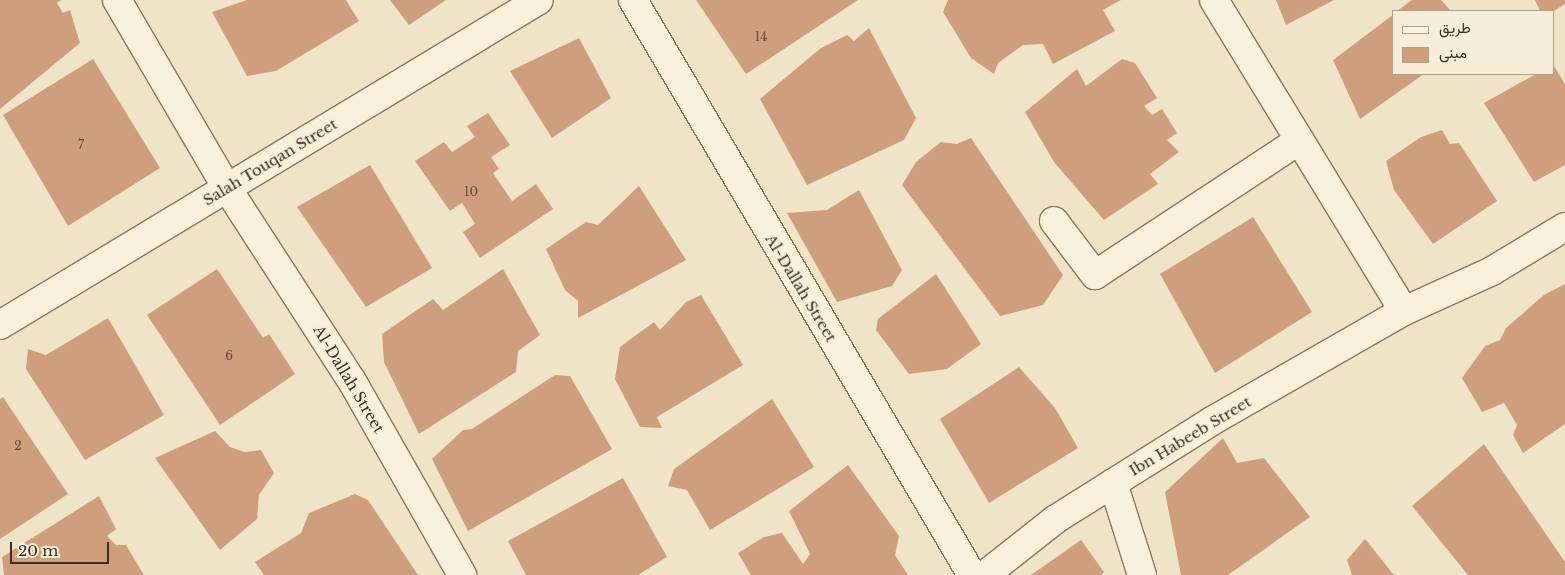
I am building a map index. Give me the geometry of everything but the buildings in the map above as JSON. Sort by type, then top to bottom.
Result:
[{"type":"street","name":"Al-Dallah Street","points":[[117,0],[227,188],[352,381],[462,575]]},
{"type":"street","name":"Salah Touqan Street","points":[[0,325],[539,0]]},
{"type":"street","name":"Al-Dallah Street","points":[[633,0],[972,575]]},
{"type":"street","points":[[1214,0],[1404,311]]},
{"type":"street","points":[[1054,220],[1095,275],[1300,140]]},
{"type":"street","name":"Ibn Habeeb Street","points":[[985,575],[1003,556],[1112,483],[1404,311],[1492,271],[1565,227]]},
{"type":"street","points":[[1112,483],[1142,575]]}]
